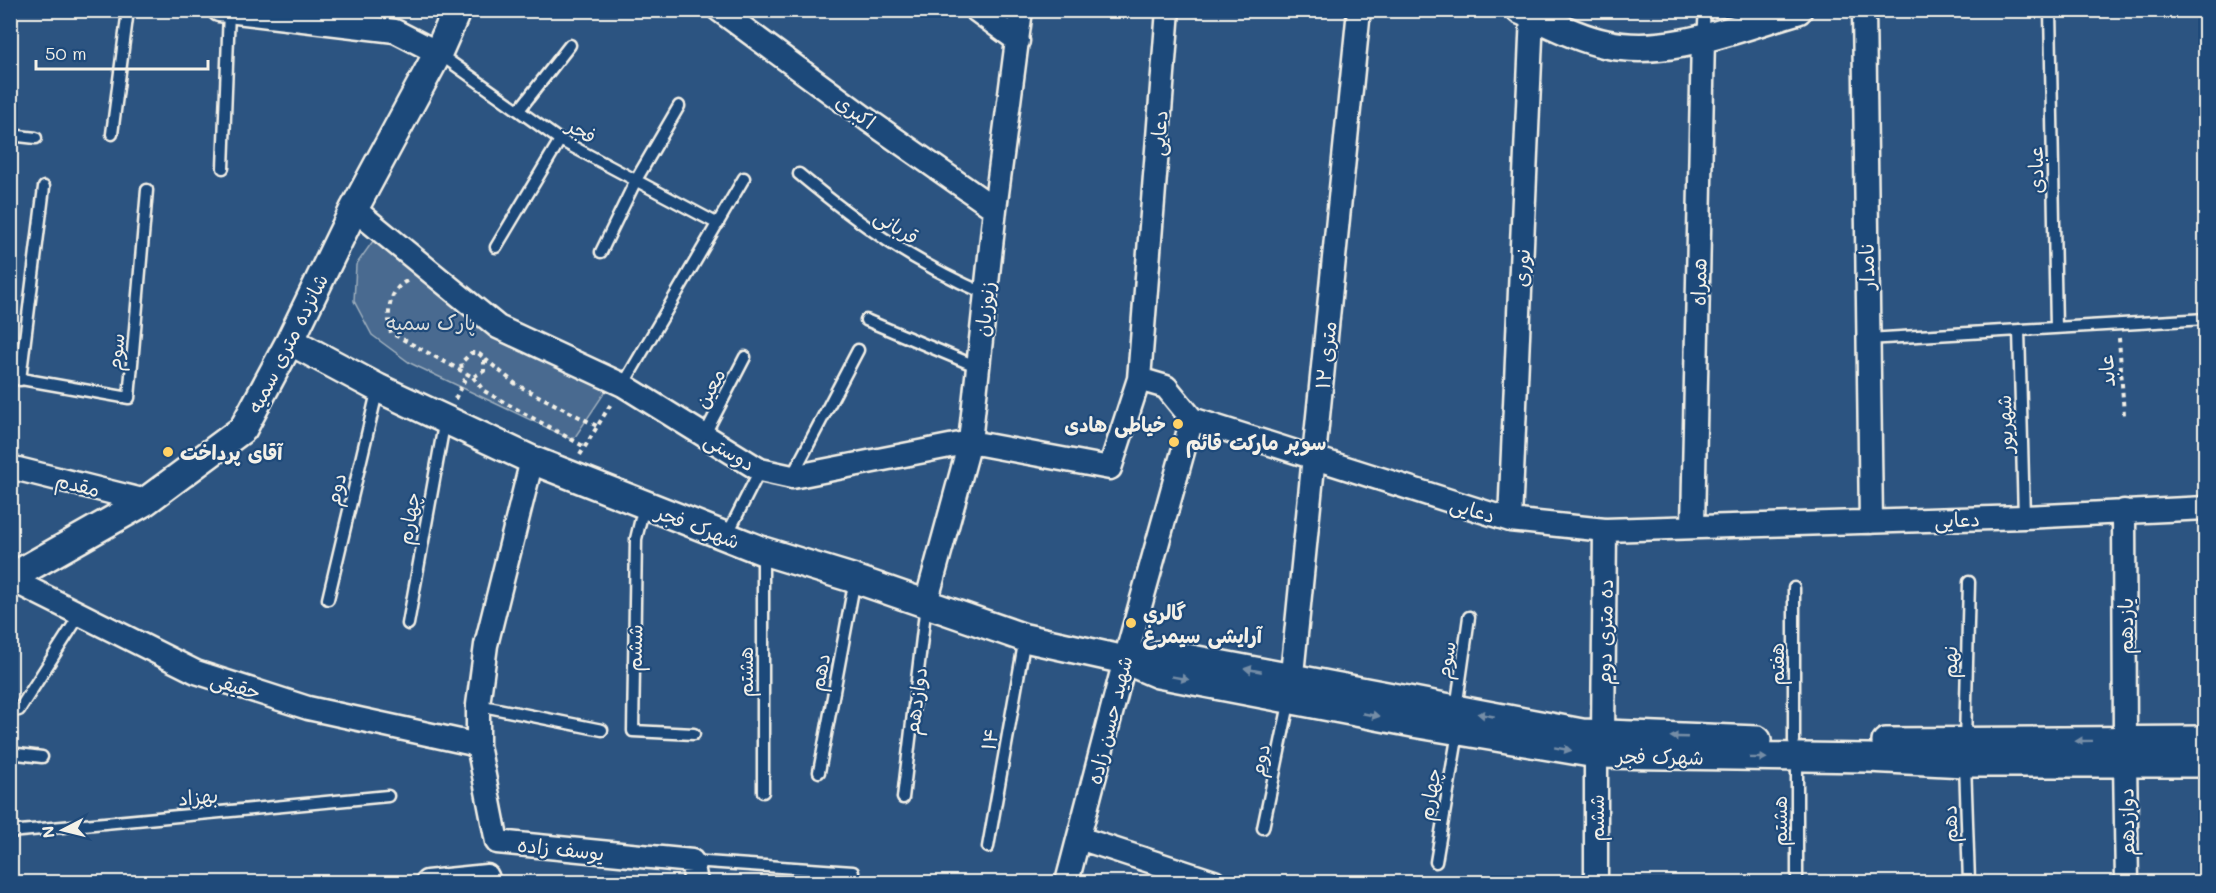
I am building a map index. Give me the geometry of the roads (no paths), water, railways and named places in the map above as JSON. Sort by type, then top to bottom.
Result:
[{"type":"street","name":"شانزده متری سمیه","points":[[10,578],[146,501],[243,429],[290,341],[354,209],[438,53],[457,10]]},
{"type":"street","name":"اکبری","points":[[719,10],[868,120],[995,209]]},
{"type":"street","points":[[976,10],[1018,41]]},
{"type":"street","name":"زنوزیان","points":[[926,603],[970,442],[995,209],[1021,10]]},
{"type":"street","name":"دعایی","points":[[1139,379],[1168,10]]},
{"type":"street","name":"۱۲ متری","points":[[1291,688],[1359,10]]},
{"type":"street","points":[[1528,12],[1604,44],[1630,48],[1656,47],[1704,24],[1798,10]]},
{"type":"street","name":"نامدار","points":[[1864,10],[1870,522]]},
{"type":"street","points":[[224,11],[396,31],[438,53]]},
{"type":"street","name":"نوری","points":[[1510,520],[1528,12]]},
{"type":"street","name":"همراه","points":[[1693,526],[1704,24]]},
{"type":"street","name":"دوستی","points":[[354,209],[498,327],[617,395],[704,436],[760,470],[792,477],[970,442],[1110,468],[1139,379]]},
{"type":"street","name":"شهرک فجر","points":[[290,341],[378,388],[532,460],[726,537],[1025,638],[1125,660],[1158,674],[1291,688],[1599,745],[1795,750],[1868,758],[1965,753],[2125,751],[2205,740]]},
{"type":"street","points":[[1139,379],[1166,387],[1192,419]]},
{"type":"street","name":"دعایی","points":[[1192,419],[1314,460],[1510,520],[1605,530],[2024,517],[2205,508]]},
{"type":"street","name":"شهید حسن زاده","points":[[1067,882],[1125,660],[1192,419]]},
{"type":"street","name":"یوسف زاده","points":[[532,460],[486,645],[478,705],[478,745],[497,842],[694,872]]},
{"type":"street","name":"مقدم","points":[[10,467],[146,501]]},
{"type":"street","name":"یازدهم","points":[[2124,511],[2125,751]]},
{"type":"street","name":"ده متری دوم","points":[[1599,745],[1605,530]]},
{"type":"street","name":"حقیقی","points":[[10,578],[79,615],[196,672],[308,708],[478,745]]},
{"type":"street","name":"ششم","points":[[1596,882],[1599,745]]},
{"type":"street","name":"شهرک فجر","points":[[2125,751],[2205,763]]},
{"type":"street","name":"دوازدهم","points":[[2125,751],[2127,882]]},
{"type":"street","points":[[1079,838],[1214,882]]},
{"type":"street","points":[[427,882],[488,879]]},
{"type":"lane","points":[[112,134],[128,10]]},
{"type":"lane","name":"عبادی","points":[[2050,10],[2056,328]]},
{"type":"lane","points":[[224,11],[224,168]]},
{"type":"lane","points":[[519,110],[570,45]]},
{"type":"lane","name":"فجر","points":[[438,53],[560,140],[717,224]]},
{"type":"lane","points":[[601,252],[636,180],[679,106]]},
{"type":"lane","points":[[10,135],[36,138]]},
{"type":"lane","points":[[496,247],[560,140]]},
{"type":"lane","name":"قربانی","points":[[799,174],[858,223],[941,275],[986,294]]},
{"type":"lane","points":[[617,395],[744,178]]},
{"type":"lane","points":[[15,379],[44,188]]},
{"type":"lane","name":"سوم","points":[[15,379],[129,398],[147,190]]},
{"type":"lane","points":[[866,320],[978,368]]},
{"type":"lane","points":[[1867,339],[2205,320]]},
{"type":"lane","name":"شهریور","points":[[2019,330],[2024,517]]},
{"type":"lane","points":[[792,477],[858,350]]},
{"type":"lane","name":"معین","points":[[704,436],[745,357]]},
{"type":"lane","name":"دوم","points":[[328,599],[378,388]]},
{"type":"lane","name":"چهارم","points":[[408,624],[445,419]]},
{"type":"lane","points":[[726,537],[760,470]]},
{"type":"lane","name":"ششم","points":[[644,505],[636,538],[633,731],[694,734]]},
{"type":"lane","name":"هشتم","points":[[763,551],[764,792]]},
{"type":"lane","name":"دهم","points":[[819,772],[855,579]]},
{"type":"lane","name":"نهم","points":[[1965,753],[1969,582]]},
{"type":"lane","name":"هفتم","points":[[1794,588],[1795,750]]},
{"type":"lane","name":"دوازدهم","points":[[903,798],[926,603]]},
{"type":"lane","points":[[19,710],[79,615]]},
{"type":"lane","name":"سوم","points":[[1457,720],[1469,617]]},
{"type":"lane","name":"۱۴","points":[[988,847],[1025,638]]},
{"type":"lane","name":"دوم","points":[[1263,828],[1291,688]]},
{"type":"lane","points":[[478,705],[602,730]]},
{"type":"lane","name":"چهارم","points":[[1436,862],[1457,720]]},
{"type":"lane","name":"هشتم","points":[[1795,750],[1797,882]]},
{"type":"lane","points":[[10,753],[42,756]]},
{"type":"lane","name":"دهم","points":[[1965,753],[1970,882]]},
{"type":"lane","name":"بهزاد","points":[[10,832],[388,796]]},
{"type":"lane","points":[[694,872],[853,872]]},
{"type":"place","name":"خیاطی هادی","points":[[1178,424]]},
{"type":"place","name":"سوپر مارکت قائم","points":[[1174,442]]},
{"type":"place","name":"آقای پرداخت","points":[[168,452]]},
{"type":"place","name":"گالری آرایشی سیمرغ","points":[[1131,623]]},
{"type":"park label","name":"پارک سمیه","points":[[431,322]]}]
